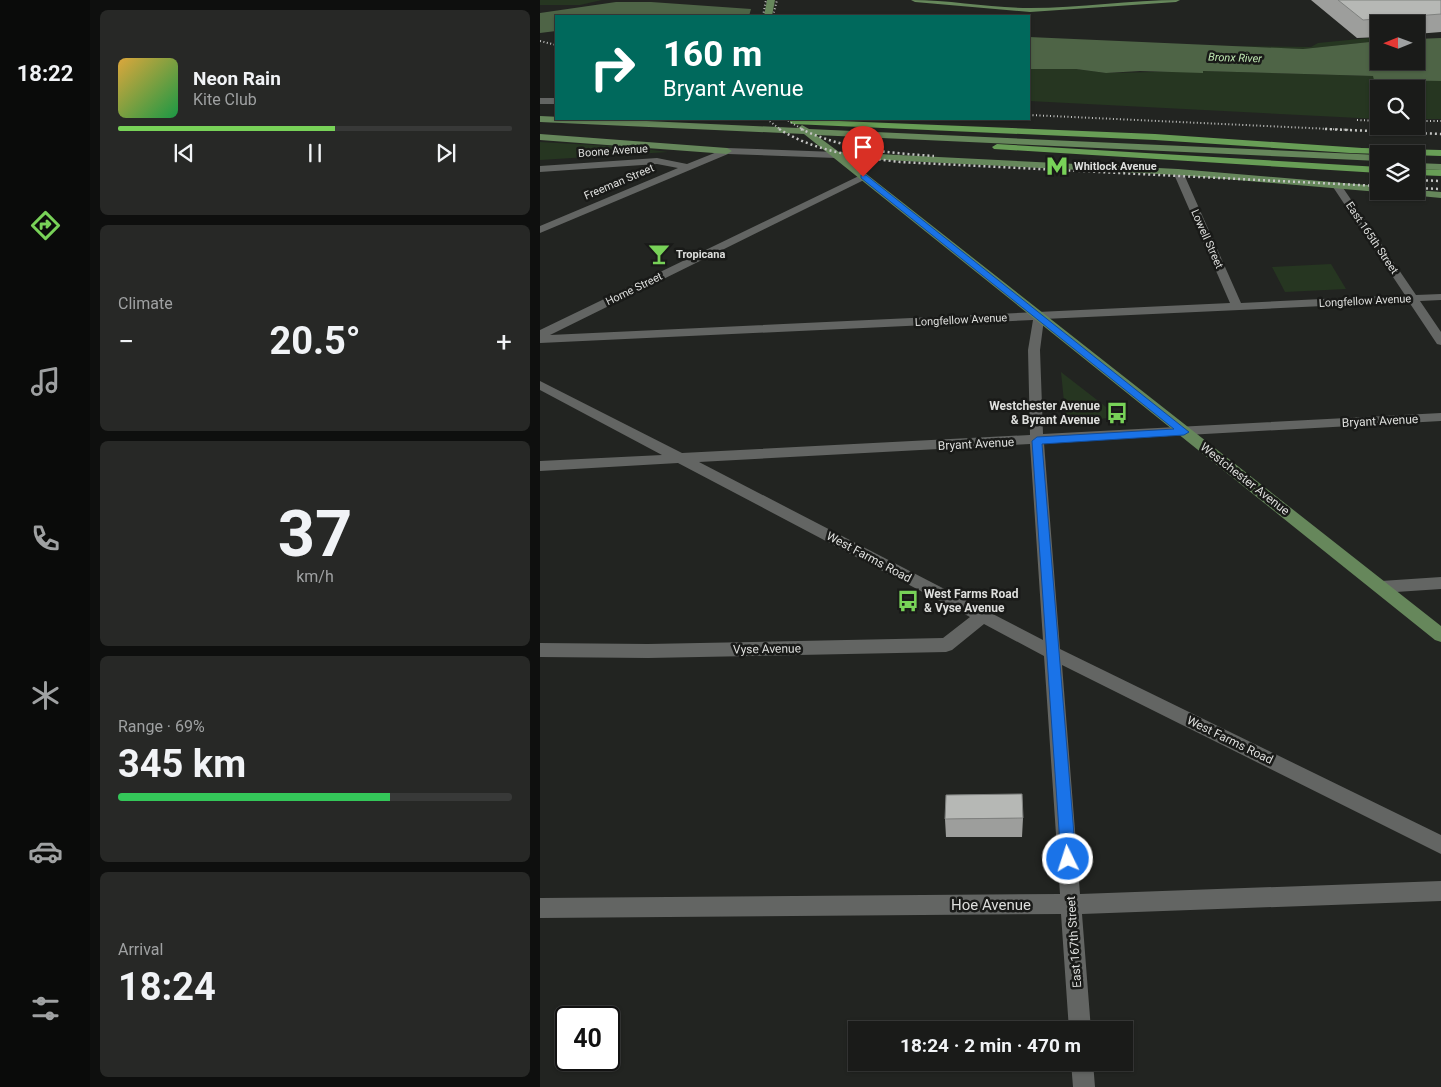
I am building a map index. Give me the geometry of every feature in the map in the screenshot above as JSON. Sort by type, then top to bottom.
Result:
[{"type":"highway","points":[[792,121],[1156,137],[1360,150]]},
{"type":"highway","points":[[1006,140],[1441,153]]},
{"type":"highway","points":[[997,147],[1370,169]]},
{"type":"highway","points":[[1425,172],[1441,173]]},
{"type":"main road","points":[[768,15],[771,0]]},
{"type":"main road","points":[[915,0],[1030,10],[1176,0]]},
{"type":"main road","points":[[540,118],[555,119]]},
{"type":"main road","points":[[582,120],[1370,158]]},
{"type":"main road","name":"Westchester Avenue","points":[[792,121],[1441,635]]},
{"type":"main road","points":[[540,127],[1370,164]]},
{"type":"main road","points":[[540,137],[727,150]]},
{"type":"main road","points":[[836,155],[1178,172],[1336,184],[1370,189]]},
{"type":"main road","points":[[1425,161],[1441,162]]},
{"type":"main road","points":[[1425,166],[1441,167]]},
{"type":"main road","points":[[1425,193],[1441,195]]},
{"type":"street","points":[[540,101],[555,101]]},
{"type":"street","points":[[727,150],[836,155]]},
{"type":"street","name":"Freeman Street","points":[[540,230],[727,150]]},
{"type":"street","name":"Boone Avenue","points":[[540,169],[657,161],[687,167]]},
{"type":"street","name":"Lowell Street","points":[[1178,172],[1237,307]]},
{"type":"street","name":"Home Street","points":[[540,335],[863,177]]},
{"type":"street","name":"East 165th Street","points":[[1336,184],[1441,341]]},
{"type":"street","name":"Longfellow Avenue","points":[[540,339],[1441,297]]},
{"type":"street","name":"East 167th Street","points":[[1039,316],[1034,350],[1037,441],[1079,1021]]},
{"type":"street","name":"West Farms Road","points":[[540,385],[1052,653],[1441,844]]},
{"type":"street","name":"Bryant Avenue","points":[[540,466],[1037,441],[1441,417]]},
{"type":"street","points":[[1381,587],[1441,583]]},
{"type":"street","name":"Vyse Avenue","points":[[540,650],[648,651],[946,645],[983,616]]},
{"type":"street","name":"Hoe Avenue","points":[[540,908],[1072,904],[1441,890]]},
{"type":"street","points":[[1083,1071],[1084,1087]]},
{"type":"shaded area","points":[[540,0],[602,0],[580,5],[540,5]]},
{"type":"shaded area","points":[[1370,38],[1370,42],[1303,49],[1224,46],[1311,47],[1318,43]]},
{"type":"shaded area","points":[[1030,69],[1076,69],[1106,73],[1203,71],[1373,76],[1391,80],[1370,80],[1370,119],[1030,101]]},
{"type":"shaded area","points":[[1425,81],[1441,81],[1441,119],[1425,119]]},
{"type":"shaded area","points":[[540,142],[629,147],[668,152],[540,160]]},
{"type":"shaded area","points":[[1331,264],[1346,289],[1285,292],[1272,267]]},
{"type":"shaded area","points":[[1061,372],[1119,417],[1066,422]]},
{"type":"water","points":[[616,2],[651,2],[751,9],[749,15],[555,15],[555,31],[540,33],[540,13]]},
{"type":"water","name":"Bronx River","points":[[1030,37],[1303,49],[1370,42],[1370,70],[1425,70],[1425,39],[1441,38],[1441,81],[1374,80],[1373,76],[1203,71],[1203,73],[1140,71],[1106,73],[1076,69],[1030,69]]},
{"type":"building","points":[[1338,0],[1441,0],[1441,14],[1370,15],[1370,19],[1363,20]]},
{"type":"building","points":[[1022,794],[1023,818],[945,819],[946,795]]},
{"type":"railway","points":[[763,15],[766,0]]},
{"type":"railway","points":[[773,15],[777,0]]},
{"type":"railway","points":[[540,41],[555,45]]},
{"type":"railway","points":[[1030,115],[1352,130]]},
{"type":"railway","points":[[768,120],[781,130]]},
{"type":"railway","points":[[787,120],[804,130]]},
{"type":"railway","points":[[1357,120],[1370,121]]},
{"type":"railway","points":[[1425,121],[1441,121]]},
{"type":"railway","points":[[779,129],[793,137],[822,148],[900,162],[1370,186]]},
{"type":"railway","points":[[801,129],[849,146],[934,156]]},
{"type":"railway","points":[[1325,129],[1441,134]]},
{"type":"railway","points":[[1425,180],[1441,181]]},
{"type":"railway","points":[[1425,188],[1441,189]]},
{"type":"place","name":"Whitlock Avenue","points":[[1057,166]]},
{"type":"place","name":"Tropicana","points":[[659,254]]},
{"type":"place","name":"Westchester Avenue & Byrant Avenue","points":[[1117,413]]},
{"type":"place","name":"West Farms Road & Vyse Avenue","points":[[908,601]]},
{"type":"route","points":[[863,177],[1184,432],[1037,441],[1068,859]]}]
